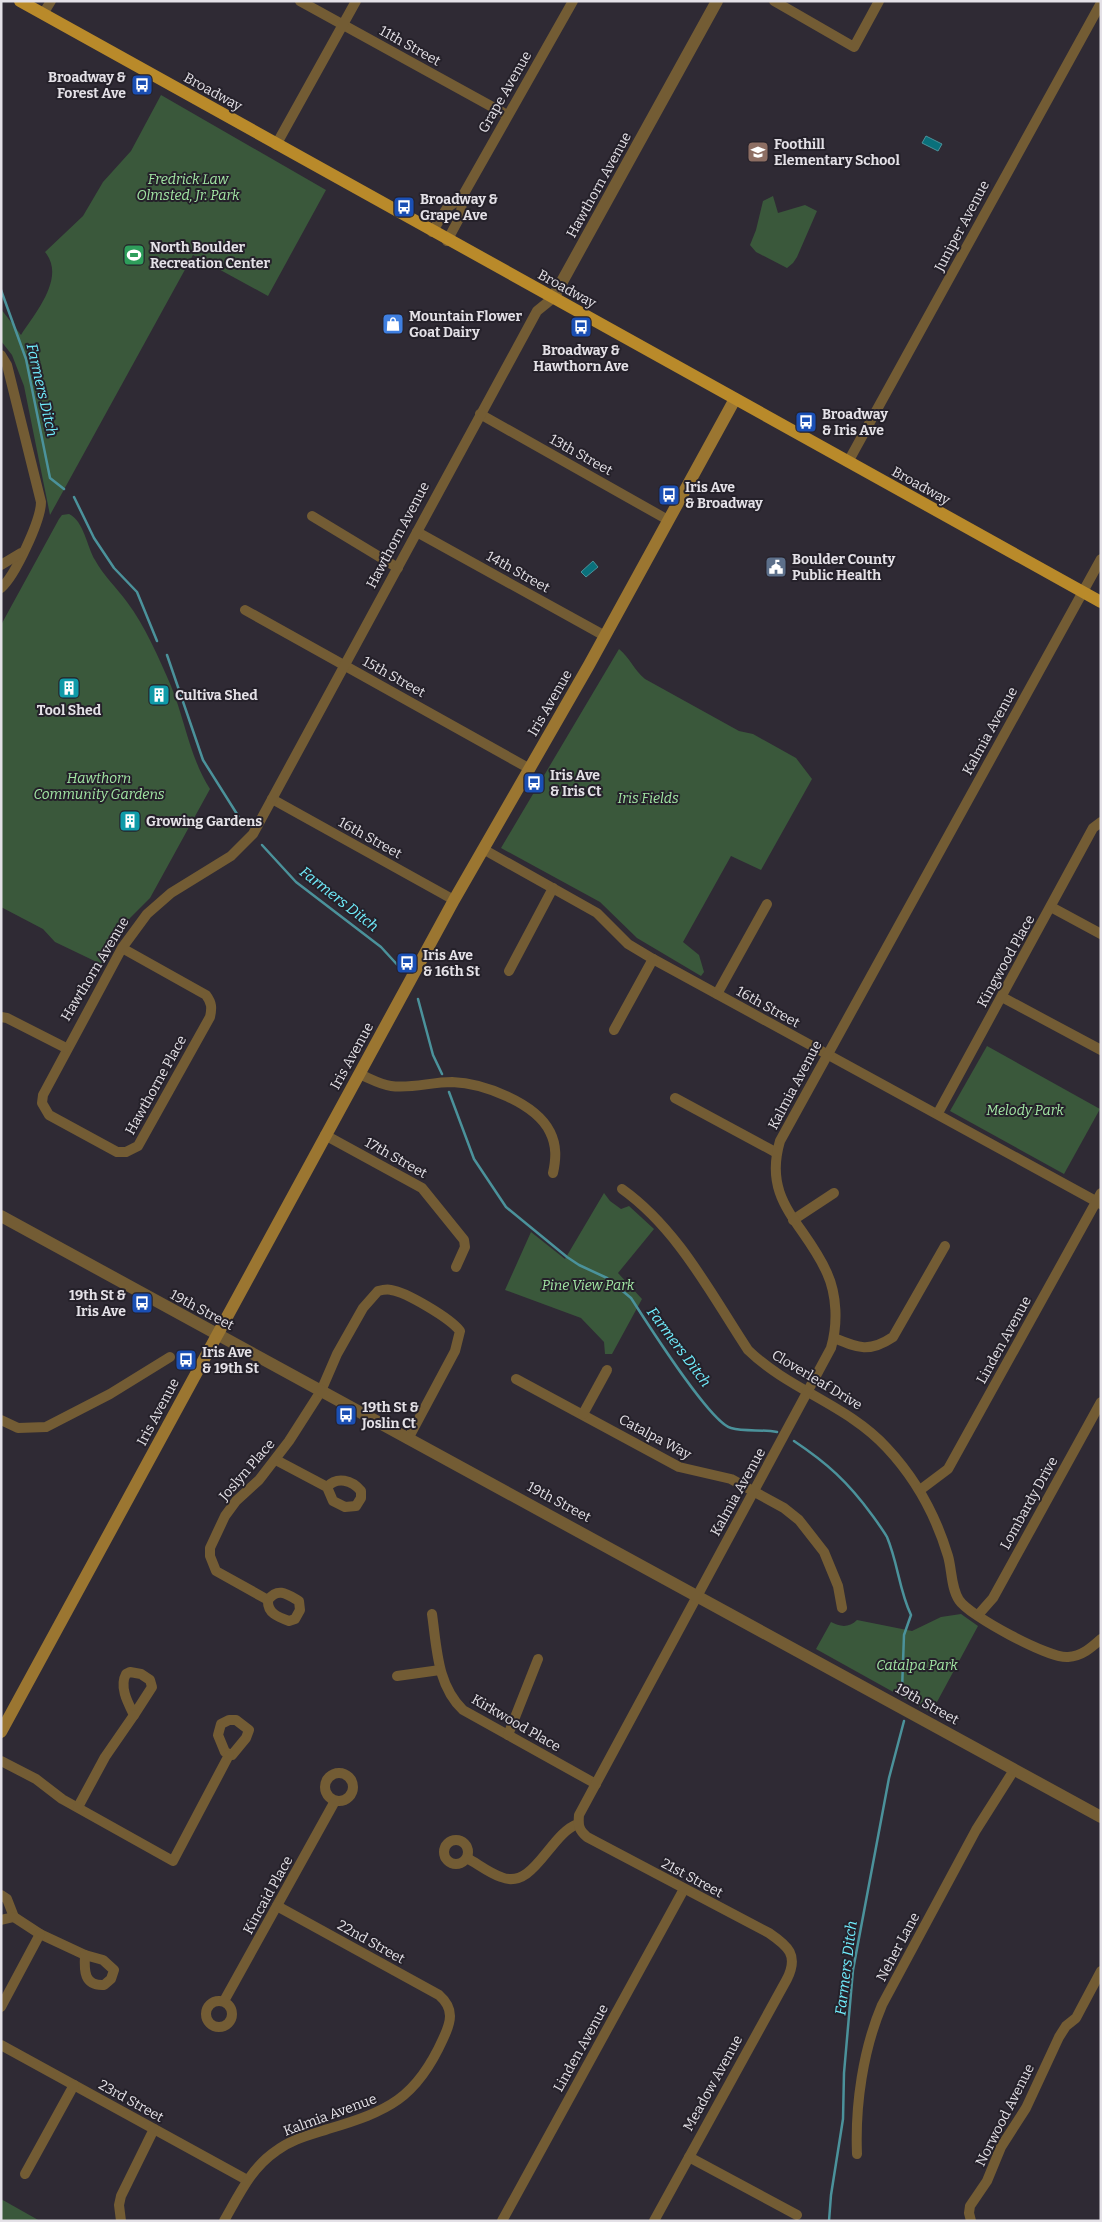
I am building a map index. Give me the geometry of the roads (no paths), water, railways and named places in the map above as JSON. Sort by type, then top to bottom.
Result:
[{"type":"main road","name":"Broadway","points":[[20,1],[447,241],[1101,602]]},
{"type":"main road","name":"Iris Avenue","points":[[1,1732],[454,900],[605,636],[735,399]]},
{"type":"street","points":[[43,14],[51,1]]},
{"type":"street","name":"11th Street","points":[[300,1],[507,115]]},
{"type":"street","points":[[276,145],[356,1]]},
{"type":"street","name":"Grape Avenue","points":[[432,232],[447,208],[462,197],[573,1]]},
{"type":"street","name":"Hawthorn Avenue","points":[[66,1048],[122,948],[147,914],[171,893],[210,870],[243,847],[272,799],[537,312],[553,298],[717,1]]},
{"type":"street","points":[[774,1],[854,47],[879,1]]},
{"type":"street","name":"Juniper Avenue","points":[[848,462],[1101,3]]},
{"type":"street","name":"Grape Avenue","points":[[447,241],[461,215],[462,197]]},
{"type":"street","points":[[1,355],[7,364],[40,496],[38,522],[8,582],[1,588]]},
{"type":"street","name":"13th Street","points":[[480,414],[668,520]]},
{"type":"street","points":[[312,516],[398,568]]},
{"type":"street","name":"14th Street","points":[[417,532],[605,636]]},
{"type":"street","points":[[1,565],[22,553]]},
{"type":"street","name":"Kalmia Avenue","points":[[578,1824],[579,1815],[831,1348],[834,1338],[835,1302],[832,1286],[826,1271],[781,1200],[777,1186],[777,1153],[780,1141],[1084,593],[1101,559]]},
{"type":"street","name":"15th Street","points":[[245,610],[530,769]]},
{"type":"street","name":"16th Street","points":[[272,799],[454,900]]},
{"type":"street","name":"Kingwood Place","points":[[938,1113],[1093,828],[1099,822]]},
{"type":"street","name":"16th Street","points":[[483,849],[597,913],[628,944],[653,959],[827,1055],[1099,1199]]},
{"type":"street","points":[[508,971],[554,888]]},
{"type":"street","points":[[716,994],[767,904]]},
{"type":"street","points":[[1051,907],[1101,934]]},
{"type":"street","name":"Hawthorne Place","points":[[66,1048],[43,1095],[45,1110],[50,1115],[117,1152],[132,1150],[138,1146],[210,1017],[212,1007],[206,995],[122,948]]},
{"type":"street","points":[[614,1030],[653,959]]},
{"type":"street","points":[[1002,997],[1101,1050]]},
{"type":"street","points":[[1,1017],[7,1018],[66,1048]]},
{"type":"street","points":[[359,1074],[388,1086],[403,1087],[453,1082],[478,1086],[504,1095],[529,1110],[546,1124],[556,1151],[553,1173]]},
{"type":"street","points":[[675,1098],[777,1153]]},
{"type":"street","name":"17th Street","points":[[325,1135],[429,1193],[464,1240],[465,1247],[456,1267]]},
{"type":"street","name":"Cloverleaf Drive","points":[[622,1189],[655,1215],[673,1236],[748,1350],[763,1365],[846,1412],[867,1429],[898,1460],[920,1490],[939,1531],[948,1557],[955,1591],[966,1608],[1056,1656],[1078,1656],[1091,1649],[1101,1640]]},
{"type":"street","points":[[793,1220],[834,1193]]},
{"type":"street","name":"Linden Avenue","points":[[920,1490],[948,1469],[1099,1199]]},
{"type":"street","name":"19th Street","points":[[1,1216],[1101,1817]]},
{"type":"street","points":[[834,1338],[856,1347],[870,1348],[881,1345],[893,1337],[945,1246]]},
{"type":"street","name":"Joslyn Place","points":[[268,1600],[216,1571],[210,1556],[210,1548],[225,1516],[236,1501],[276,1460],[321,1391],[337,1354],[363,1308],[378,1291],[391,1290],[404,1295],[447,1318],[460,1331],[455,1351],[408,1439]]},
{"type":"street","points":[[1,1420],[18,1428],[46,1427],[110,1394],[170,1357]]},
{"type":"street","points":[[583,1414],[607,1370]]},
{"type":"street","name":"Catalpa Way","points":[[516,1378],[679,1467],[692,1472],[719,1474],[784,1508],[813,1535],[832,1570],[842,1608]]},
{"type":"street","name":"Lombardy Drive","points":[[978,1615],[993,1598],[1101,1402]]},
{"type":"street","points":[[276,1460],[326,1488]]},
{"type":"street","name":"Kirkwood Place","points":[[432,1614],[444,1686],[454,1701],[463,1710],[596,1784]]},
{"type":"street","points":[[508,1735],[538,1659]]},
{"type":"street","points":[[397,1676],[440,1670]]},
{"type":"street","points":[[78,1807],[105,1757],[134,1714]]},
{"type":"street","points":[[1,1761],[36,1779],[56,1794],[173,1861],[229,1755]]},
{"type":"street","name":"Neher Lane","points":[[857,2154],[856,2126],[874,2024],[882,2005],[976,1830],[1014,1770]]},
{"type":"street","name":"Kincaid Place","points":[[224,2002],[335,1801]]},
{"type":"street","points":[[467,1858],[502,1878],[510,1880],[522,1878],[530,1873],[562,1832],[578,1824]]},
{"type":"street","name":"21st Street","points":[[578,1824],[580,1831],[587,1837],[769,1933],[785,1945],[792,1957]]},
{"type":"street","name":"Linden Avenue","points":[[502,2221],[684,1889]]},
{"type":"street","points":[[1,1895],[7,1899],[14,1917],[40,1934],[85,1955]]},
{"type":"street","name":"22nd Street","points":[[277,1906],[439,1995],[448,2006]]},
{"type":"street","points":[[1,1920],[14,1917]]},
{"type":"street","points":[[1,2007],[40,1934]]},
{"type":"street","name":"Meadow Avenue","points":[[654,2221],[787,1979],[792,1969],[792,1957]]},
{"type":"street","name":"Norwood Avenue","points":[[971,2221],[968,2213],[970,2206],[986,2181],[1001,2147],[1026,2108],[1059,2037],[1066,2026],[1076,2018],[1101,1971]]},
{"type":"street","name":"Kalmia Avenue","points":[[224,2221],[247,2180],[261,2164],[290,2142],[374,2115],[403,2097],[424,2073],[440,2047],[451,2020],[448,2006]]},
{"type":"street","name":"23rd Street","points":[[1,2045],[247,2180]]},
{"type":"street","points":[[25,2174],[74,2085]]},
{"type":"street","points":[[121,2221],[119,2205],[121,2196],[154,2129]]},
{"type":"street","points":[[689,2157],[798,2215]]},
{"type":"water","points":[[926,136],[942,144],[938,151],[922,143]]},
{"type":"water","points":[[593,561],[598,567],[586,577],[581,572]]},
{"type":"waterway","name":"Farmers Ditch","points":[[1,290],[26,359],[50,478],[64,489]]},
{"type":"waterway","name":"Farmers Ditch","points":[[74,497],[94,538],[114,568],[137,592],[157,641]]},
{"type":"waterway","name":"Farmers Ditch","points":[[167,655],[203,760],[242,822]]},
{"type":"waterway","name":"Farmers Ditch","points":[[262,845],[296,882],[381,947],[403,971]]},
{"type":"waterway","name":"Farmers Ditch","points":[[418,999],[433,1055],[442,1074]]},
{"type":"waterway","name":"Farmers Ditch","points":[[449,1092],[474,1159],[506,1207],[567,1257],[579,1265],[607,1278],[631,1298],[694,1391],[721,1422],[736,1429],[777,1432]]},
{"type":"waterway","name":"Farmers Ditch","points":[[794,1441],[827,1465],[845,1483],[863,1503],[887,1537],[911,1615],[904,1635],[902,1690]]},
{"type":"waterway","name":"Farmers Ditch","points":[[829,2221],[831,2195],[843,2119],[844,2073],[853,1970],[889,1778],[904,1721]]},
{"type":"place","name":"Broadway & Forest Ave","points":[[142,85]]},
{"type":"place","name":"Foothill Elementary School","points":[[758,152]]},
{"type":"place","name":"Broadway & Grape Ave","points":[[404,207]]},
{"type":"place","name":"North Boulder Recreation Center","points":[[134,255]]},
{"type":"place","name":"Mountain Flower Goat Dairy","points":[[393,324]]},
{"type":"place","name":"Broadway & Hawthorn Ave","points":[[581,327]]},
{"type":"place","name":"Broadway & Iris Ave","points":[[806,422]]},
{"type":"place","name":"Iris Ave & Broadway","points":[[669,495]]},
{"type":"place","name":"Boulder County Public Health","points":[[776,567]]},
{"type":"place","name":"Tool Shed","points":[[69,688]]},
{"type":"place","name":"Cultiva Shed","points":[[159,695]]},
{"type":"place","name":"Iris Ave & Iris Ct","points":[[534,783]]},
{"type":"place","name":"Growing Gardens","points":[[130,821]]},
{"type":"place","name":"Iris Ave & 16th St","points":[[407,963]]},
{"type":"place","name":"19th St & Iris Ave","points":[[142,1303]]},
{"type":"place","name":"Iris Ave & 19th St","points":[[186,1360]]},
{"type":"place","name":"19th St & Joslin Ct","points":[[346,1415]]},
{"type":"park label","name":"Fredrick Law Olmsted, Jr. Park","points":[[188,187]]},
{"type":"park label","name":"Hawthorn Community Gardens","points":[[99,786]]},
{"type":"park label","name":"Iris Fields","points":[[648,798]]},
{"type":"park label","name":"Melody Park","points":[[1025,1110]]},
{"type":"park label","name":"Pine View Park","points":[[588,1285]]},
{"type":"park label","name":"Catalpa Park","points":[[917,1665]]}]
